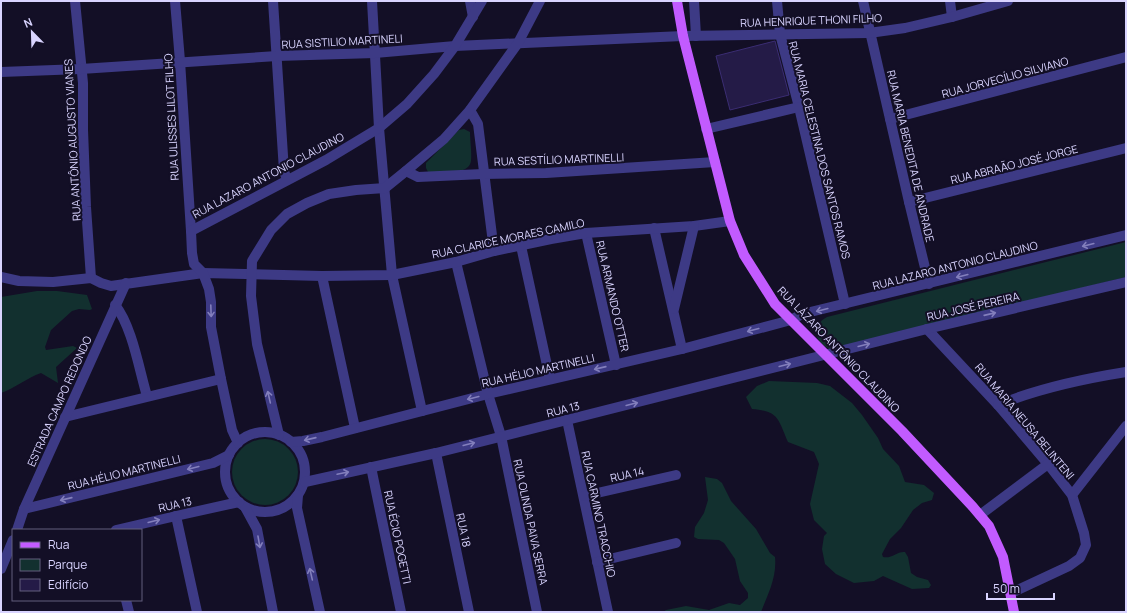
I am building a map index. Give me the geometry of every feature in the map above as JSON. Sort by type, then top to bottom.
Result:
[{"type":"main road","name":"RUA LÁZARO ANTÔNIO CLAUDINO","points":[[677,1],[683,36],[730,221],[744,255],[775,304],[902,432],[989,526],[1003,557],[1014,612]]},
{"type":"street","name":"RUA ANTÔNIO AUGUSTO VIANES","points":[[75,1],[83,82],[86,208],[91,278]]},
{"type":"street","name":"RUA ULISSES LILOT FILHO","points":[[175,1],[190,231]]},
{"type":"street","points":[[273,1],[284,171],[287,180]]},
{"type":"street","points":[[372,1],[379,128],[392,275],[422,411]]},
{"type":"street","points":[[470,1],[472,17]]},
{"type":"street","name":"RUA LAZARO ANTONIO CLAUDINO","points":[[238,443],[232,430],[211,327],[211,302],[209,289],[203,273],[194,264],[190,231],[256,198],[326,160],[379,128],[407,104],[434,74],[455,46],[482,1]]},
{"type":"street","points":[[279,435],[257,344],[251,296],[252,261],[271,230],[287,214],[307,203],[330,194],[385,188],[444,139],[470,110],[518,43],[540,1]]},
{"type":"street","points":[[694,1],[696,36]]},
{"type":"street","name":"RUA MARIA CELESTINA DOS SANTOS RAMOS","points":[[777,1],[780,34],[799,107],[845,304]]},
{"type":"street","name":"RUA MARIA BENEDITA DE ANDRADE","points":[[862,1],[929,284]]},
{"type":"street","points":[[950,1],[952,17]]},
{"type":"street","name":"RUA HENRIQUE THONI FILHO","points":[[683,36],[869,33],[905,28],[952,17],[1008,1]]},
{"type":"street","name":"RUA SISTILIO MARTINELI","points":[[1,72],[82,69],[277,56],[375,53],[455,46],[683,36]]},
{"type":"street","name":"RUA JORVECÍLIO SILVIANO","points":[[890,119],[1126,57]]},
{"type":"street","points":[[706,129],[799,107]]},
{"type":"street","points":[[470,110],[478,124],[483,174],[494,251]]},
{"type":"street","name":"RUA ABRAÃO JOSÉ JORGE","points":[[909,202],[1126,148]]},
{"type":"street","name":"RUA SESTÍLIO MARTINELLI","points":[[406,171],[418,177],[546,173],[715,162]]},
{"type":"street","name":"RUA CLARICE MORAES CAMILO","points":[[91,278],[111,286],[203,273],[322,276],[392,275],[456,262],[494,251],[586,233],[694,226],[730,221]]},
{"type":"street","points":[[673,312],[694,226]]},
{"type":"street","points":[[654,228],[682,349]]},
{"type":"street","name":"RUA ARMANDO OTTER","points":[[586,233],[616,365]]},
{"type":"street","name":"RUA LAZARO ANTONIO CLAUDINO","points":[[791,320],[802,314],[1126,236]]},
{"type":"street","points":[[521,246],[550,379]]},
{"type":"street","name":"RUA OLINDA PAIVA SERRA","points":[[456,262],[488,394],[501,436],[538,612]]},
{"type":"street","points":[[322,276],[355,428]]},
{"type":"street","points":[[1,277],[19,281],[53,282],[91,278]]},
{"type":"street","name":"RUA JOSÉ PEREIRA","points":[[826,354],[1126,282]]},
{"type":"street","name":"ESTRADA CAMPO REDONDO","points":[[17,529],[24,509],[126,283]]},
{"type":"street","points":[[115,305],[121,312],[126,324],[147,396]]},
{"type":"street","name":"RUA HÉLIO MARTINELLI","points":[[291,442],[303,441],[488,394],[682,349],[791,320]]},
{"type":"street","name":"RUA MARIA NEUSA BELINTENI","points":[[927,329],[998,404],[1072,495],[1084,532],[1086,545],[1080,558],[1069,566],[1011,593]]},
{"type":"street","name":"RUA 13","points":[[304,482],[436,453],[826,354]]},
{"type":"street","points":[[998,404],[1024,394],[1085,379],[1126,372]]},
{"type":"street","points":[[65,417],[221,379]]},
{"type":"street","name":"RUA CARMINO TRACCHIO","points":[[567,420],[608,612]]},
{"type":"street","points":[[1072,495],[1126,426]]},
{"type":"street","points":[[273,612],[257,529],[242,505],[230,491],[227,484],[225,469],[229,455],[238,443],[251,435],[265,432],[279,435],[291,442],[296,447],[303,459],[305,474],[304,482],[298,495],[297,508],[320,612]]},
{"type":"street","name":"RUA 18","points":[[436,453],[469,612]]},
{"type":"street","name":"RUA HÉLIO MARTINELLI","points":[[24,509],[213,463],[229,455]]},
{"type":"street","points":[[980,515],[1048,464]]},
{"type":"street","name":"RUA ÉCIO POGETTI","points":[[371,467],[401,612]]},
{"type":"street","name":"RUA 14","points":[[584,496],[676,475]]},
{"type":"street","points":[[242,505],[259,512],[274,511],[287,505],[298,495]]},
{"type":"street","name":"RUA 13","points":[[120,529],[176,516],[242,505]]},
{"type":"street","points":[[176,516],[196,612]]},
{"type":"street","points":[[1,569],[12,543]]},
{"type":"street","points":[[597,562],[676,543]]},
{"type":"street","points":[[126,601],[129,612]]},
{"type":"green space","points":[[464,129],[470,132],[471,161],[469,166],[465,169],[453,172],[428,172],[426,163],[459,130]]},
{"type":"green space","points":[[1126,242],[1126,277],[832,349],[826,347],[818,339],[818,325],[827,317]]},
{"type":"green space","points":[[37,291],[57,291],[87,295],[92,309],[79,309],[72,311],[51,330],[45,347],[46,350],[73,346],[77,348],[56,367],[58,383],[41,373],[1,393],[1,297]]},
{"type":"green space","points":[[769,381],[817,383],[830,386],[852,403],[862,415],[878,438],[883,449],[899,466],[905,482],[924,485],[934,493],[932,500],[922,503],[913,510],[901,528],[890,539],[882,554],[883,557],[886,557],[905,552],[908,557],[911,573],[917,577],[928,580],[931,585],[929,588],[912,589],[883,576],[874,581],[854,583],[836,574],[825,564],[822,549],[824,536],[827,533],[814,520],[810,504],[819,464],[814,452],[788,442],[782,427],[773,414],[752,409],[746,397],[757,386]]},
{"type":"green space","points":[[259,439],[271,439],[278,441],[289,448],[296,459],[298,472],[296,485],[289,496],[278,503],[271,505],[259,505],[252,503],[241,496],[234,485],[232,478],[232,466],[234,459],[241,448],[252,441]]},
{"type":"green space","points":[[705,477],[717,479],[722,483],[731,501],[756,529],[770,553],[775,557],[775,572],[761,612],[663,612],[686,606],[709,610],[729,603],[740,605],[748,598],[748,593],[740,581],[735,559],[724,543],[719,540],[698,539],[694,537],[695,527],[704,513],[708,500]]},
{"type":"building","points":[[775,41],[789,95],[730,110],[716,56]]}]
